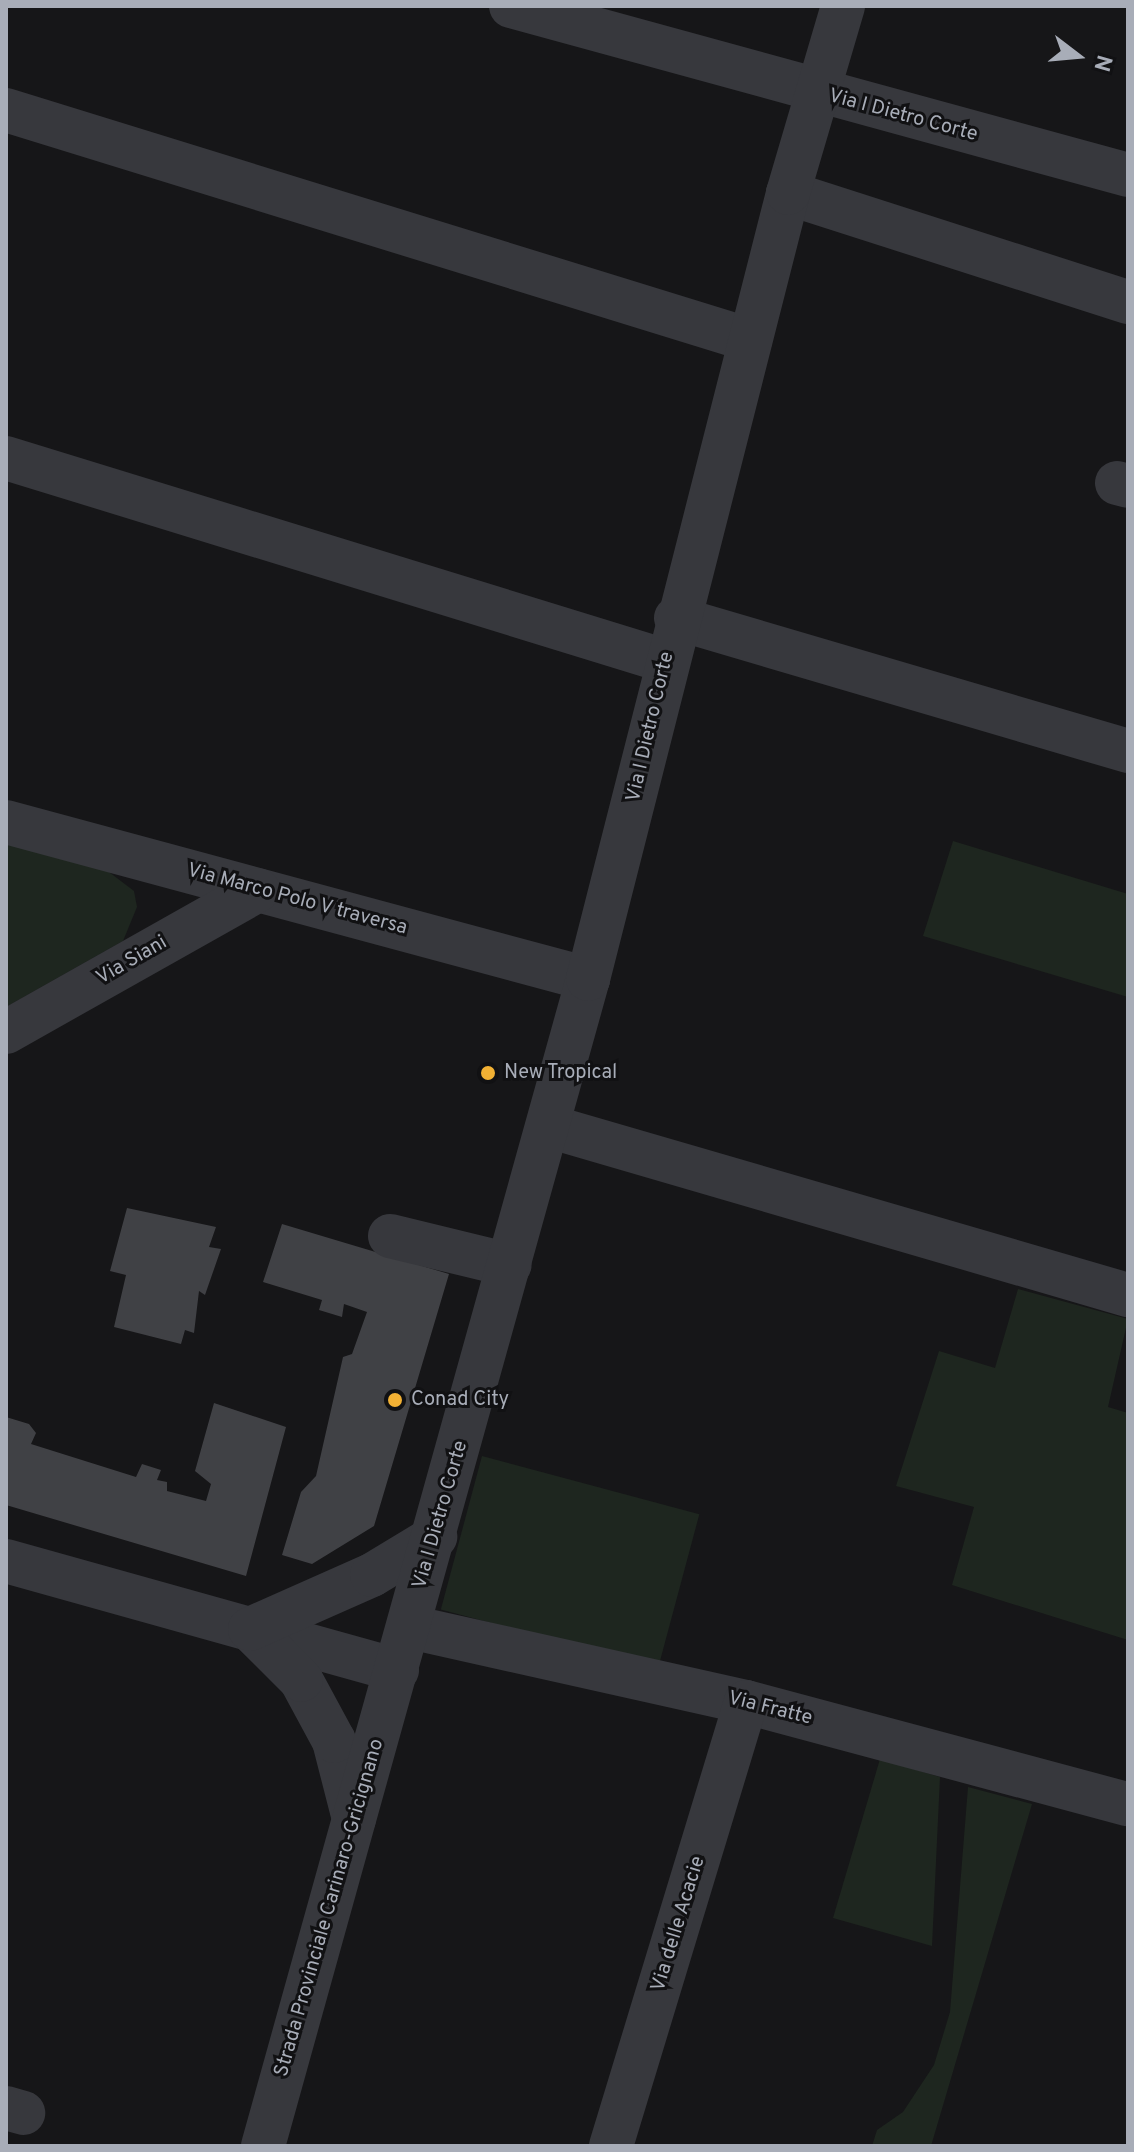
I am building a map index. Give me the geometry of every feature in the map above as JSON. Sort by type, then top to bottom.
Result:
[{"type":"street","points":[[511,6],[816,93],[843,6]]},
{"type":"street","name":"Via I Dietro Corte","points":[[397,1670],[588,979],[676,618],[816,93],[1128,175]]},
{"type":"street","points":[[6,110],[750,340]]},
{"type":"street","points":[[788,193],[1128,302]]},
{"type":"street","points":[[6,458],[666,661]]},
{"type":"street","points":[[676,618],[1128,751]]},
{"type":"street","name":"Via Marco Polo V traversa","points":[[6,822],[588,979]]},
{"type":"street","name":"Via Siani","points":[[6,1032],[258,890]]},
{"type":"street","points":[[548,1126],[1128,1295]]},
{"type":"street","points":[[390,1236],[510,1265]]},
{"type":"street","points":[[250,1629],[372,1575],[435,1537]]},
{"type":"street","points":[[6,1561],[397,1670]]},
{"type":"street","name":"Via Fratte","points":[[410,1627],[746,1702],[1128,1804]]},
{"type":"street","points":[[250,1629],[301,1680],[334,1741],[355,1821]]},
{"type":"street","name":"Strada Provinciale Carinaro-Gricignano","points":[[263,2146],[397,1670]]},
{"type":"street","name":"Via delle Acacie","points":[[611,2146],[746,1702]]},
{"type":"shaded area","points":[[953,841],[1128,894],[1128,997],[923,936]]},
{"type":"shaded area","points":[[6,842],[105,869],[134,891],[137,907],[123,941],[6,1007]]},
{"type":"shaded area","points":[[1018,1289],[1128,1319],[1108,1407],[1128,1413],[1128,1640],[952,1585],[974,1507],[896,1486],[939,1351],[995,1368]]},
{"type":"shaded area","points":[[482,1456],[699,1514],[658,1668],[441,1610]]},
{"type":"shaded area","points":[[880,1759],[940,1777],[932,1946],[833,1918]]},
{"type":"shaded area","points":[[968,1787],[1032,1804],[931,2146],[872,2146],[877,2130],[903,2112],[934,2065],[950,2012]]},
{"type":"building","points":[[127,1208],[216,1227],[209,1247],[221,1249],[205,1295],[199,1291],[194,1333],[185,1330],[181,1344],[114,1327],[126,1275],[110,1271]]},
{"type":"building","points":[[282,1224],[449,1274],[374,1526],[312,1564],[282,1555],[301,1492],[316,1476],[343,1357],[352,1354],[367,1312],[344,1304],[342,1317],[319,1310],[322,1300],[263,1282]]},
{"type":"building","points":[[214,1403],[286,1427],[246,1576],[6,1505],[6,1417],[29,1424],[36,1433],[31,1444],[136,1477],[142,1464],[161,1470],[157,1480],[167,1482],[167,1491],[206,1501],[211,1484],[195,1471]]},
{"type":"place","name":"New Tropical","points":[[488,1073]]},
{"type":"place","name":"Conad City","points":[[395,1400]]}]
